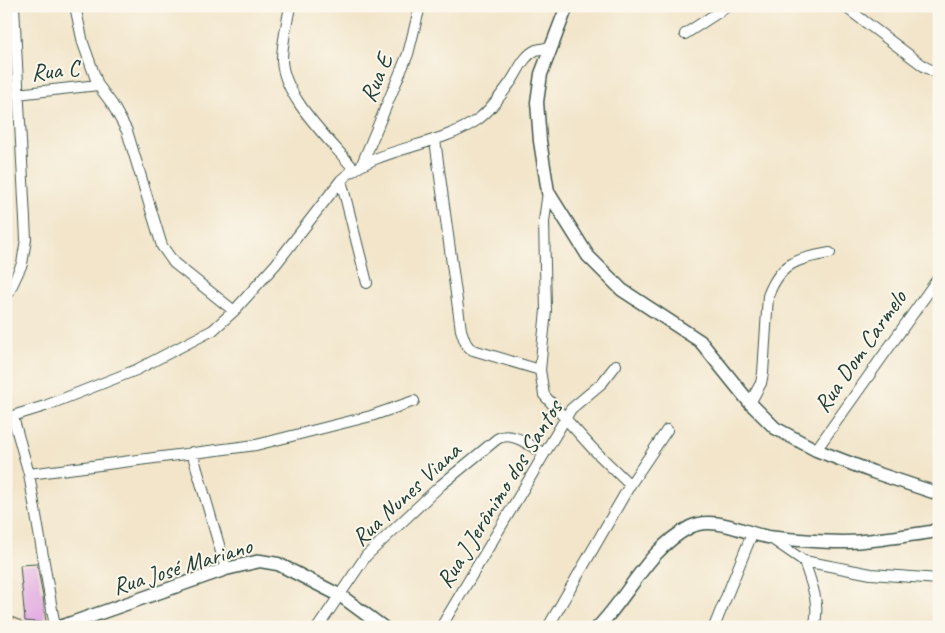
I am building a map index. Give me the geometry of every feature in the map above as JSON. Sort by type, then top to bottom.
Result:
[{"type":"main road","points":[[6,623],[16,627]]},
{"type":"street","points":[[6,298],[22,264],[26,238],[14,6]]},
{"type":"street","points":[[75,6],[84,43],[98,85],[112,104],[127,131],[162,246],[174,263],[234,311]]},
{"type":"street","points":[[290,6],[282,59],[283,71],[292,94],[358,166]]},
{"type":"street","name":"Rua E","points":[[358,166],[408,54],[420,6]]},
{"type":"street","points":[[567,6],[562,24],[541,74],[537,102],[540,141],[548,192],[544,221],[546,302],[540,370],[544,395],[630,485]]},
{"type":"street","points":[[685,34],[728,6]]},
{"type":"street","points":[[844,6],[925,67],[939,74]]},
{"type":"street","points":[[55,627],[30,474],[10,417],[45,406],[144,366],[213,330],[234,311],[276,264],[341,180],[358,166],[435,140],[478,119],[510,82],[525,59],[535,51],[551,47]]},
{"type":"street","name":"Rua C","points":[[18,94],[98,85]]},
{"type":"street","points":[[435,140],[461,330],[465,341],[468,347],[473,350],[540,370]]},
{"type":"street","points":[[341,180],[367,283]]},
{"type":"street","points":[[548,192],[588,256],[606,276],[622,290],[700,341],[750,403],[775,428],[816,450],[873,472],[937,490]]},
{"type":"street","points":[[750,403],[761,383],[768,296],[773,283],[781,271],[792,262],[805,257],[830,253]]},
{"type":"street","name":"Rua Dom Carmelo","points":[[816,450],[939,277]]},
{"type":"street","name":"Rua J Jerônimo dos Santos","points":[[441,627],[564,418],[571,409],[602,383],[616,365]]},
{"type":"street","points":[[30,474],[256,445],[370,416],[414,401]]},
{"type":"street","points":[[548,627],[630,485],[667,430]]},
{"type":"street","name":"Rua Nunes Viana","points":[[318,627],[341,596],[366,556],[441,485],[497,439],[502,436],[517,438],[544,454]]},
{"type":"street","points":[[192,452],[226,569]]},
{"type":"street","points":[[598,627],[613,611],[634,580],[666,543],[692,526],[714,523],[768,537],[861,541],[932,532],[939,528]]},
{"type":"street","points":[[714,627],[752,534]]},
{"type":"street","points":[[768,537],[804,561],[871,574],[939,579]]},
{"type":"street","name":"Rua José Mariano","points":[[60,627],[226,569],[260,561],[271,562],[341,596],[383,627]]},
{"type":"street","points":[[804,561],[818,611],[814,627]]},
{"type":"street","points":[[609,627],[613,611]]},
{"type":"building","points":[[37,564],[46,623],[25,621],[20,565]]}]
